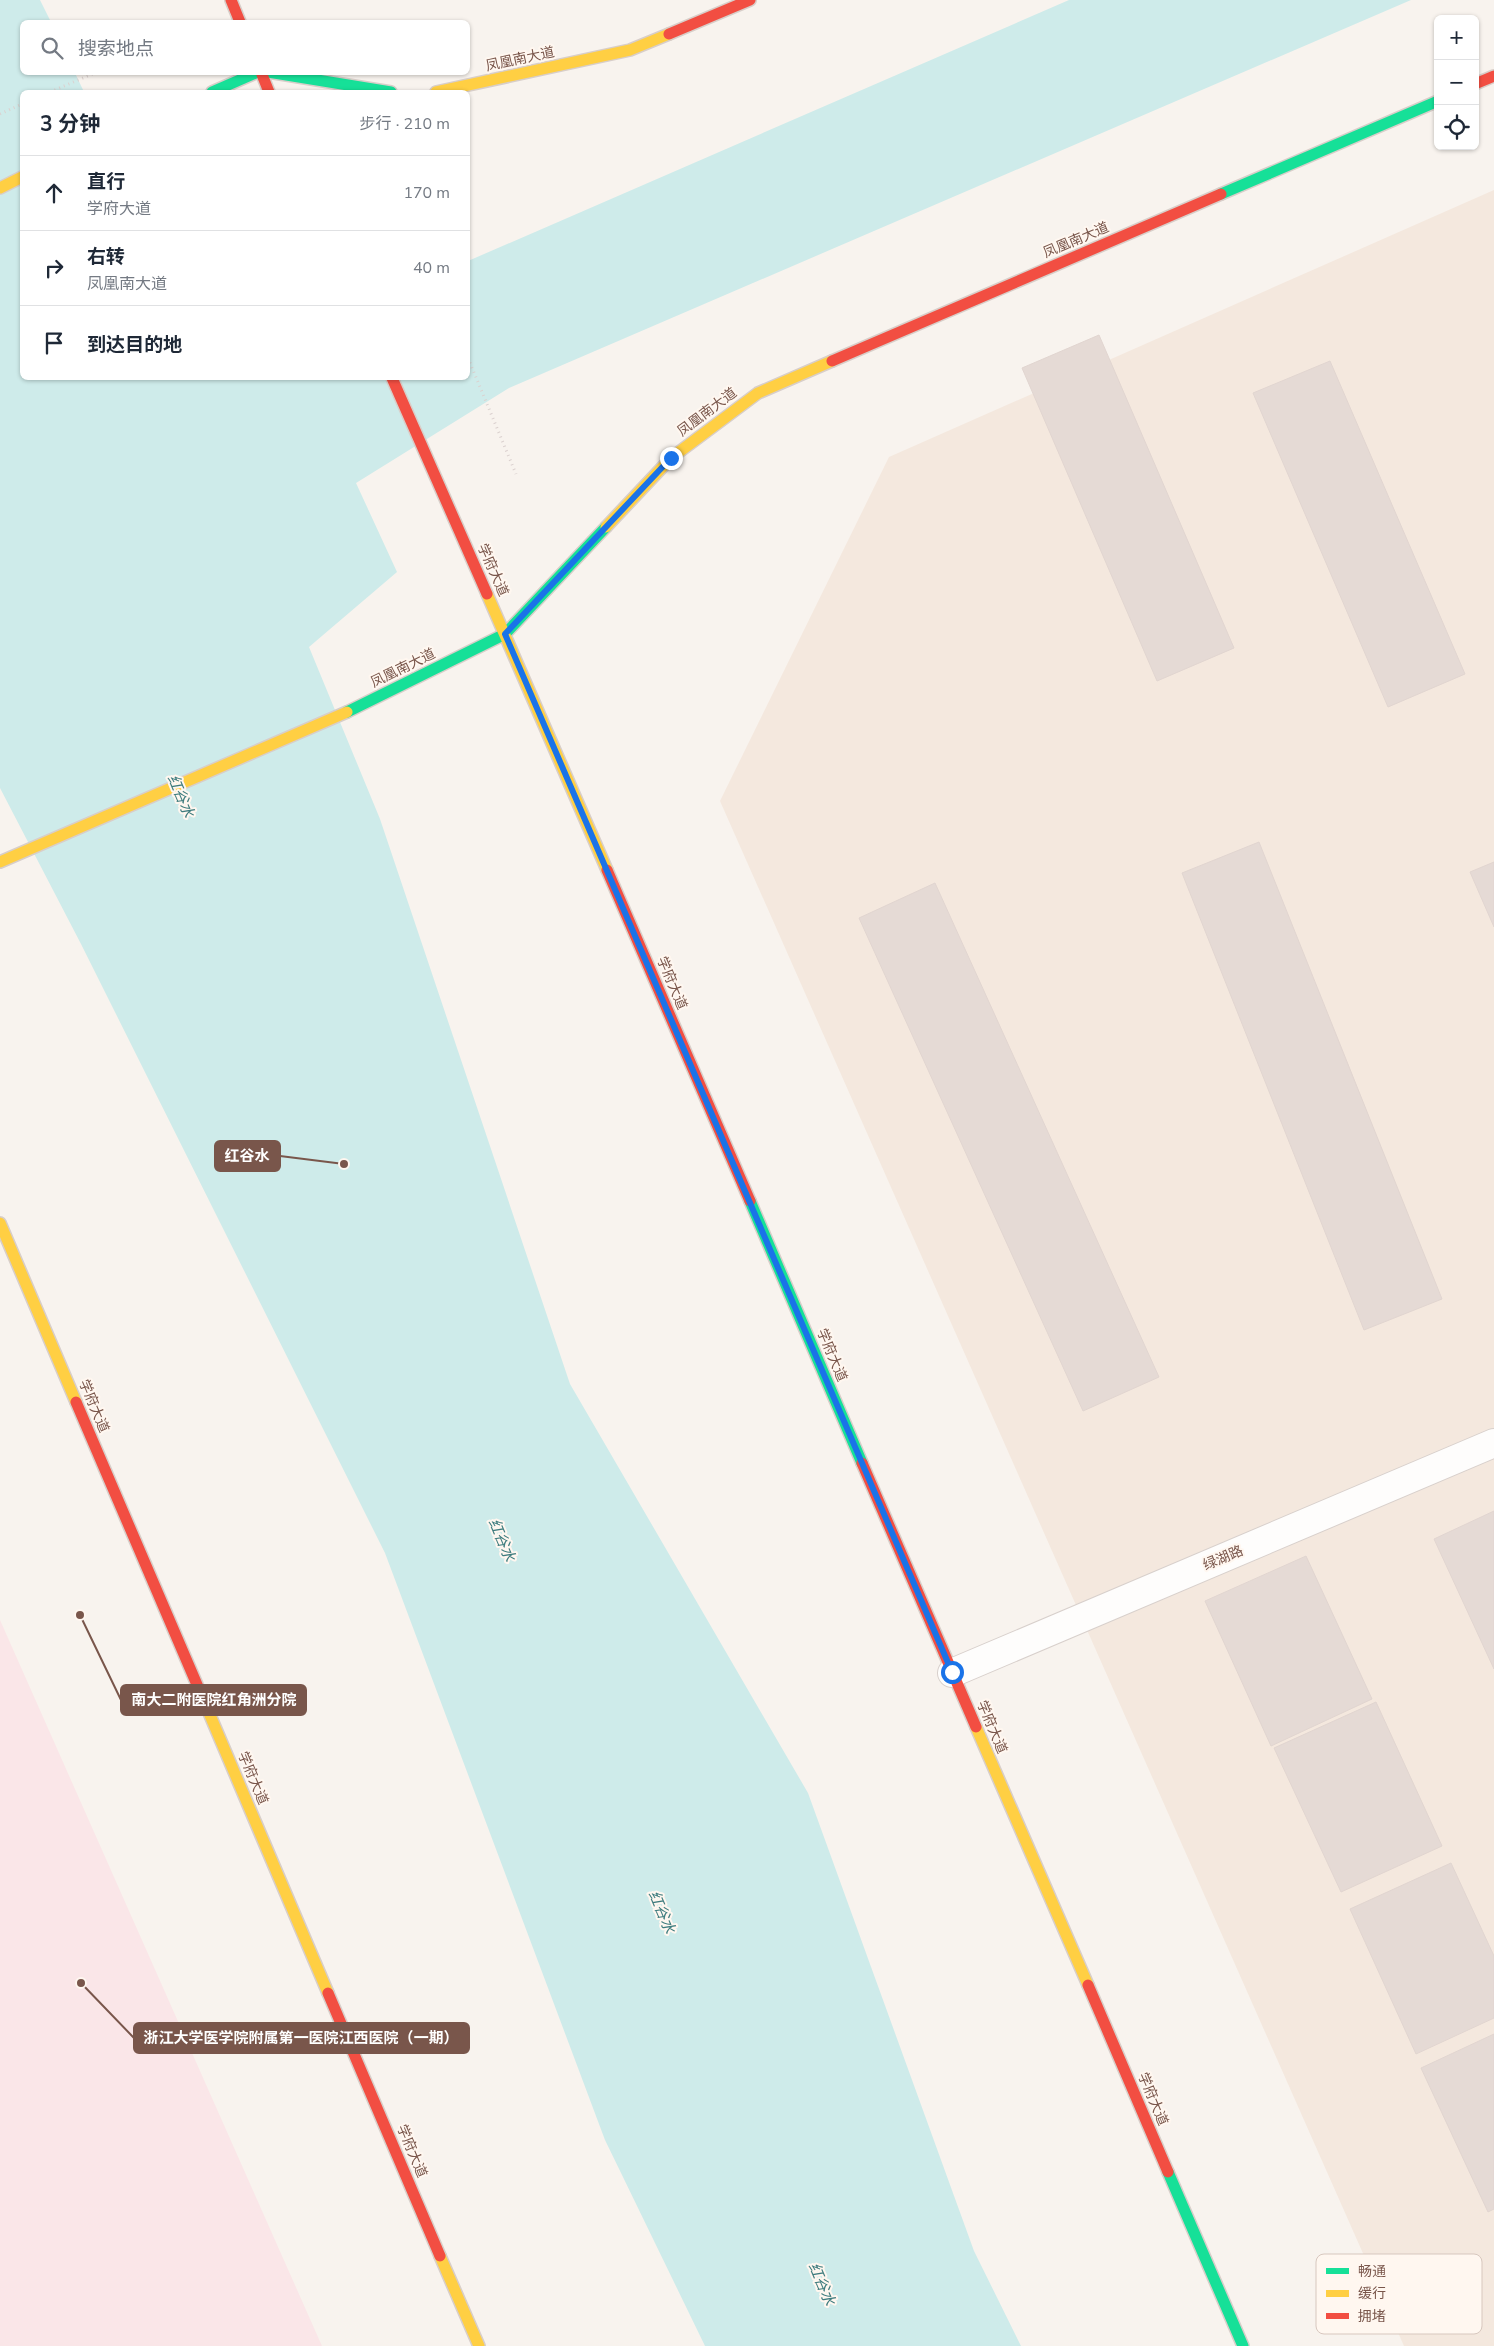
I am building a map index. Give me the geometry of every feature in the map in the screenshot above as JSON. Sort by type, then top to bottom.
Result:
[{"type":"main road","points":[[231,0],[239,20]]},
{"type":"main road","name":"凤凰南大道","points":[[445,90],[630,50],[750,0]]},
{"type":"main road","points":[[217,90],[252,75]]},
{"type":"main road","points":[[261,75],[269,90]]},
{"type":"main road","points":[[286,75],[379,90]]},
{"type":"main road","points":[[1479,82],[1494,76]]},
{"type":"main road","name":"凤凰南大道","points":[[0,862],[353,710],[505,634],[671,458],[758,393],[1434,102]]},
{"type":"main road","points":[[0,188],[20,178]]},
{"type":"main road","name":"学府大道","points":[[393,380],[505,634],[1243,2346]]},
{"type":"main road","name":"学府大道","points":[[0,1223],[479,2346]]},
{"type":"street","name":"绿湖路","points":[[952,1672],[1494,1443]]},
{"type":"path","points":[[55,90],[90,75]]},
{"type":"path","points":[[0,114],[20,105]]},
{"type":"path","points":[[470,363],[516,474]]},
{"type":"shaded area","points":[[1494,190],[1494,2346],[1404,2346],[1399,2334],[1482,2334],[1482,2254],[1363,2254],[720,801],[889,457]]},
{"type":"shaded area","points":[[0,1620],[322,2346],[0,2346]]},
{"type":"water","name":"红谷水","points":[[0,0],[40,0],[50,20],[20,20],[20,75],[76,75],[83,90],[20,90],[20,380],[470,380],[470,260],[1069,0],[1411,0],[509,388],[356,483],[397,572],[309,647],[380,819],[570,1384],[808,1793],[974,2251],[1021,2346],[705,2346],[605,2140],[385,1553],[81,944],[0,788]]},
{"type":"building","points":[[1099,335],[1234,648],[1157,681],[1022,368]]},
{"type":"building","points":[[1330,361],[1465,674],[1388,707],[1253,393]]},
{"type":"building","points":[[1259,842],[1442,1299],[1364,1330],[1182,873]]},
{"type":"building","points":[[1494,862],[1494,927],[1470,872]]},
{"type":"building","points":[[935,883],[1159,1377],[1083,1411],[859,918]]},
{"type":"building","points":[[1494,1511],[1494,1669],[1434,1539]]},
{"type":"building","points":[[1306,1556],[1372,1699],[1271,1746],[1205,1601]]},
{"type":"building","points":[[1376,1702],[1442,1846],[1341,1892],[1274,1748]]},
{"type":"building","points":[[1451,1863],[1494,1956],[1494,2018],[1416,2054],[1350,1909]]},
{"type":"building","points":[[1494,2034],[1494,2209],[1488,2212],[1421,2068]]},
{"type":"traffic: fast","points":[[217,90],[251,75]]},
{"type":"traffic: fast","points":[[286,75],[379,90]]},
{"type":"traffic: fast","points":[[1221,194],[1434,103]]},
{"type":"traffic: fast","points":[[347,712],[505,634],[606,527]]},
{"type":"traffic: fast","points":[[750,1201],[862,1463]]},
{"type":"traffic: fast","points":[[1168,2172],[1243,2346]]},
{"type":"traffic: slow","points":[[445,90],[630,50],[669,34]]},
{"type":"traffic: slow","points":[[0,188],[20,178]]},
{"type":"traffic: slow","points":[[606,527],[671,458],[758,393],[832,361]]},
{"type":"traffic: slow","points":[[487,594],[607,870]]},
{"type":"traffic: slow","points":[[0,862],[347,712]]},
{"type":"traffic: slow","points":[[0,1223],[76,1402]]},
{"type":"traffic: slow","points":[[201,1694],[328,1993]]},
{"type":"traffic: slow","points":[[976,1727],[1088,1985]]},
{"type":"traffic: slow","points":[[440,2256],[479,2346]]},
{"type":"traffic: jam","points":[[231,0],[239,20]]},
{"type":"traffic: jam","points":[[669,34],[750,0]]},
{"type":"traffic: jam","points":[[262,75],[268,90]]},
{"type":"traffic: jam","points":[[1479,82],[1494,76]]},
{"type":"traffic: jam","points":[[832,361],[1221,194]]},
{"type":"traffic: jam","points":[[393,380],[487,594]]},
{"type":"traffic: jam","points":[[607,870],[750,1201]]},
{"type":"traffic: jam","points":[[76,1402],[201,1694]]},
{"type":"traffic: jam","points":[[862,1463],[976,1727]]},
{"type":"traffic: jam","points":[[1088,1985],[1168,2172]]},
{"type":"traffic: jam","points":[[328,1993],[440,2256]]},
{"type":"place","name":"红谷水","points":[[344,1164]]},
{"type":"place","name":"南大二附医院红角洲分院","points":[[80,1615]]},
{"type":"place","name":"浙江大学医学院附属第一医院江西医院（一期）","points":[[81,1983]]},
{"type":"route","points":[[671,458],[505,634],[952,1672]]}]
